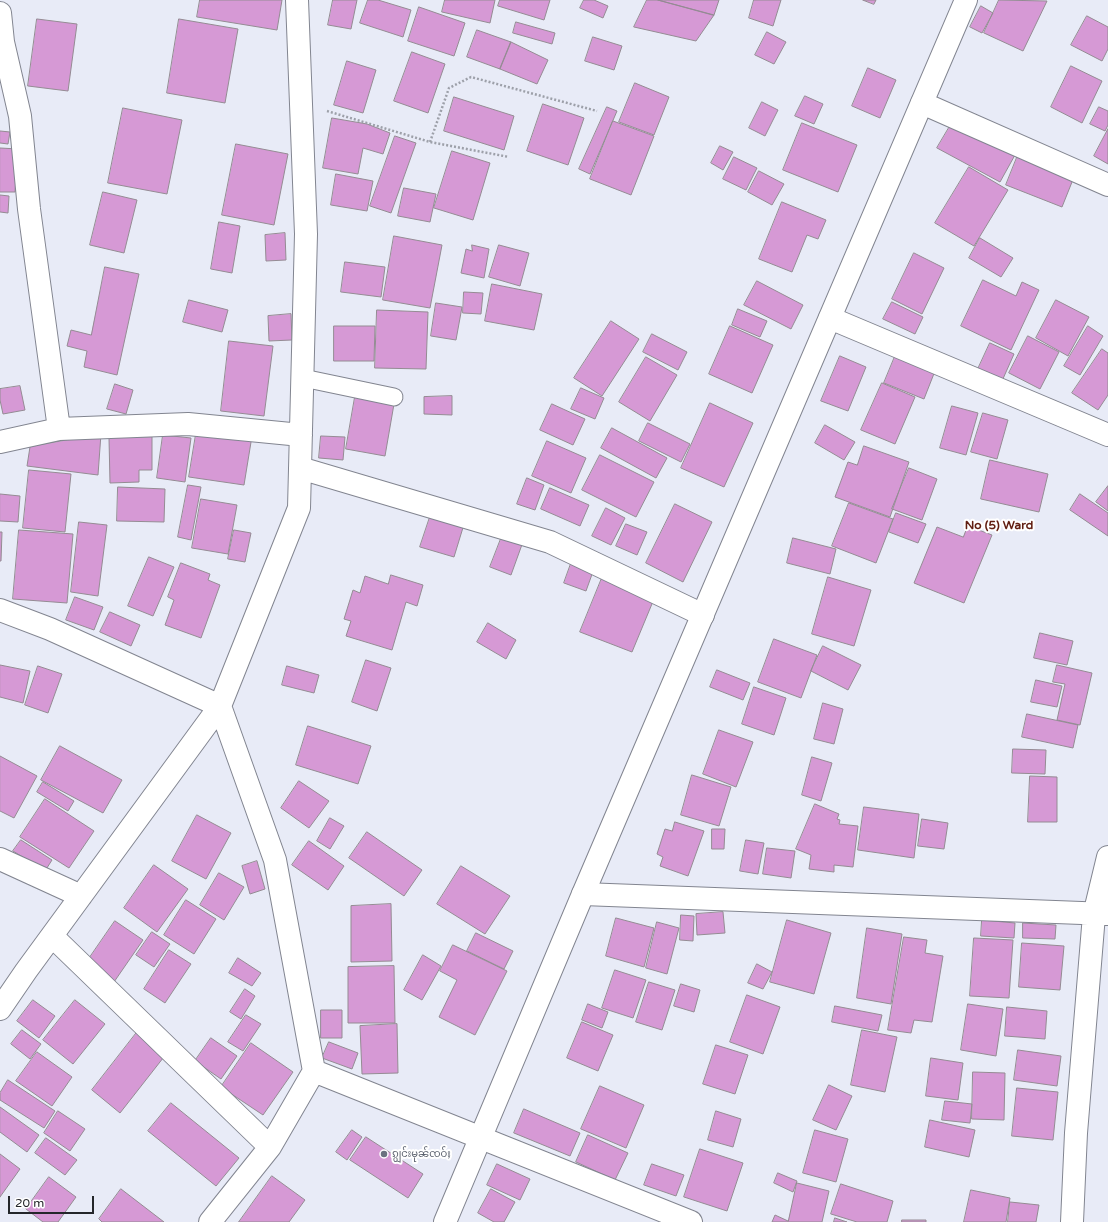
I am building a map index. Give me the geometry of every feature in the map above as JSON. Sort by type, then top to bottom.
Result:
[{"type":"street","points":[[0,1009],[220,706],[299,508],[306,234],[297,0]]},
{"type":"street","points":[[445,1222],[583,894],[966,0]]},
{"type":"street","points":[[0,14],[4,42],[20,116],[29,210],[59,429]]},
{"type":"street","points":[[922,103],[1108,185]]},
{"type":"street","points":[[830,318],[1108,435]]},
{"type":"street","points":[[0,442],[59,429],[188,424],[301,435]]},
{"type":"street","points":[[300,468],[550,542],[703,615]]},
{"type":"street","points":[[0,610],[50,629],[220,706],[275,860],[314,1071],[270,1147],[210,1222]]},
{"type":"street","points":[[1072,1222],[1076,1133],[1108,857]]},
{"type":"street","points":[[0,859],[81,896]]},
{"type":"street","points":[[583,894],[1101,914]]},
{"type":"street","points":[[52,936],[270,1147]]},
{"type":"street","points":[[314,1071],[691,1222]]},
{"type":"lane","points":[[303,378],[394,397]]},
{"type":"path","points":[[430,142],[449,88],[471,77],[597,111]]},
{"type":"path","points":[[302,104],[430,142],[509,157]]},
{"type":"building","points":[[200,0],[282,0],[277,30],[197,17]]},
{"type":"building","points":[[333,0],[357,0],[351,29],[328,25]]},
{"type":"building","points":[[368,0],[378,0],[411,10],[403,37],[360,23]]},
{"type":"building","points":[[445,0],[495,0],[490,23],[442,12]]},
{"type":"building","points":[[500,0],[550,0],[544,20],[498,6]]},
{"type":"building","points":[[584,0],[594,0],[608,6],[603,18],[580,8]]},
{"type":"building","points":[[647,0],[658,0],[714,15],[696,41],[634,27]]},
{"type":"building","points":[[658,0],[719,0],[714,15]]},
{"type":"building","points":[[754,0],[781,0],[773,26],[749,18]]},
{"type":"building","points":[[863,0],[876,0],[874,4]]},
{"type":"building","points":[[999,0],[1047,1],[1023,51],[984,33]]},
{"type":"building","points":[[981,6],[993,13],[982,33],[970,27]]},
{"type":"building","points":[[419,7],[465,23],[454,56],[408,41]]},
{"type":"building","points":[[1087,16],[1108,27],[1108,49],[1102,61],[1071,45]]},
{"type":"building","points":[[37,19],[77,24],[68,91],[28,86]]},
{"type":"building","points":[[179,19],[238,29],[225,103],[167,93]]},
{"type":"building","points":[[516,22],[555,33],[552,44],[513,33]]},
{"type":"building","points":[[477,30],[511,42],[500,69],[467,57]]},
{"type":"building","points":[[767,32],[786,42],[774,64],[755,55]]},
{"type":"building","points":[[593,37],[622,46],[614,70],[585,61]]},
{"type":"building","points":[[511,42],[548,60],[537,84],[500,69]]},
{"type":"building","points":[[412,52],[445,64],[428,113],[394,101]]},
{"type":"building","points":[[347,61],[376,70],[363,113],[334,105]]},
{"type":"building","points":[[1071,66],[1102,81],[1082,123],[1051,107]]},
{"type":"building","points":[[868,68],[896,80],[880,118],[852,106]]},
{"type":"building","points":[[635,83],[669,97],[654,135],[619,122]]},
{"type":"building","points":[[805,96],[823,104],[814,124],[795,116]]},
{"type":"building","points":[[454,97],[514,116],[504,150],[444,131]]},
{"type":"building","points":[[762,102],[778,110],[765,136],[749,128]]},
{"type":"building","points":[[543,104],[584,118],[568,165],[527,151]]},
{"type":"building","points":[[607,107],[617,111],[590,174],[579,169]]},
{"type":"building","points":[[1099,107],[1108,111],[1108,125],[1105,131],[1090,124]]},
{"type":"building","points":[[123,108],[182,120],[167,194],[108,183]]},
{"type":"building","points":[[332,118],[367,124],[390,133],[383,154],[363,148],[358,174],[323,168]]},
{"type":"building","points":[[613,121],[654,136],[631,195],[590,179]]},
{"type":"building","points":[[953,121],[1015,155],[1000,182],[937,148]]},
{"type":"building","points":[[802,123],[857,145],[838,192],[783,170]]},
{"type":"building","points":[[1108,129],[1108,164],[1094,156]]},
{"type":"building","points":[[0,131],[10,132],[8,144],[0,143]]},
{"type":"building","points":[[395,136],[416,143],[391,213],[370,206]]},
{"type":"building","points":[[236,144],[288,154],[274,225],[222,215]]},
{"type":"building","points":[[720,146],[733,152],[723,170],[711,163]]},
{"type":"building","points":[[0,148],[18,149],[15,192],[0,192]]},
{"type":"building","points":[[452,151],[490,163],[473,220],[434,208]]},
{"type":"building","points":[[1018,155],[1074,177],[1062,207],[1006,185]]},
{"type":"building","points":[[734,157],[757,168],[746,190],[723,179]]},
{"type":"building","points":[[969,167],[1008,190],[974,246],[935,223]]},
{"type":"building","points":[[759,171],[784,184],[772,205],[748,192]]},
{"type":"building","points":[[336,174],[373,181],[367,211],[331,205]]},
{"type":"building","points":[[404,188],[436,194],[430,222],[398,216]]},
{"type":"building","points":[[103,192],[137,200],[124,253],[90,245]]},
{"type":"building","points":[[0,195],[9,196],[8,213],[0,212]]},
{"type":"building","points":[[782,202],[826,220],[818,239],[807,235],[792,272],[759,259]]},
{"type":"building","points":[[219,222],[240,226],[232,273],[211,269]]},
{"type":"building","points":[[285,233],[286,260],[266,261],[265,235]]},
{"type":"building","points":[[394,236],[442,245],[430,308],[383,300]]},
{"type":"building","points":[[980,238],[1013,258],[1001,277],[969,258]]},
{"type":"building","points":[[472,245],[489,249],[484,278],[461,273],[466,249],[472,251]]},
{"type":"building","points":[[499,245],[529,253],[520,286],[489,277]]},
{"type":"building","points":[[914,253],[944,268],[922,314],[892,299]]},
{"type":"building","points":[[345,262],[385,267],[381,297],[341,292]]},
{"type":"building","points":[[105,267],[139,274],[117,375],[84,367],[87,351],[67,346],[71,330],[91,335]]},
{"type":"building","points":[[983,280],[1016,296],[1022,282],[1039,290],[1011,350],[961,326]]},
{"type":"building","points":[[757,281],[803,305],[791,329],[744,305]]},
{"type":"building","points":[[492,284],[542,294],[534,330],[485,321]]},
{"type":"building","points":[[464,292],[483,293],[481,314],[463,313]]},
{"type":"building","points":[[189,300],[228,310],[222,332],[183,322]]},
{"type":"building","points":[[1056,300],[1089,317],[1068,356],[1036,338]]},
{"type":"building","points":[[892,302],[923,317],[915,334],[883,319]]},
{"type":"building","points":[[436,303],[462,307],[456,340],[431,336]]},
{"type":"building","points":[[738,309],[767,321],[760,337],[732,325]]},
{"type":"building","points":[[377,310],[428,312],[426,369],[375,368]]},
{"type":"building","points":[[291,314],[292,340],[269,341],[268,316]]},
{"type":"building","points":[[611,321],[639,339],[602,396],[574,378]]},
{"type":"building","points":[[334,326],[375,326],[374,361],[334,361]]},
{"type":"building","points":[[730,326],[773,345],[752,393],[709,374]]},
{"type":"building","points":[[1088,326],[1103,336],[1080,375],[1064,366]]},
{"type":"building","points":[[652,334],[687,352],[678,370],[643,352]]},
{"type":"building","points":[[1028,336],[1059,352],[1040,389],[1009,373]]},
{"type":"building","points":[[229,341],[273,346],[264,416],[221,411]]},
{"type":"building","points":[[990,343],[1014,354],[1002,381],[978,369]]},
{"type":"building","points":[[1102,349],[1108,353],[1108,395],[1098,410],[1072,393]]},
{"type":"building","points":[[896,354],[935,371],[924,399],[884,383]]},
{"type":"building","points":[[840,356],[866,367],[848,411],[821,401]]},
{"type":"building","points":[[646,357],[677,375],[650,421],[619,402]]},
{"type":"building","points":[[882,383],[915,397],[895,444],[861,430]]},
{"type":"building","points":[[115,384],[133,390],[126,414],[107,409]]},
{"type":"building","points":[[20,386],[25,410],[3,414],[0,400],[0,389]]},
{"type":"building","points":[[581,388],[604,398],[595,419],[571,409]]},
{"type":"building","points":[[452,396],[452,415],[424,414],[424,397]]},
{"type":"building","points":[[355,397],[394,404],[385,456],[346,449]]},
{"type":"building","points":[[710,403],[753,423],[724,487],[681,468]]},
{"type":"building","points":[[552,404],[585,419],[573,445],[540,430]]},
{"type":"building","points":[[952,406],[978,413],[966,455],[940,448]]},
{"type":"building","points":[[983,413],[1008,420],[997,459],[971,452]]},
{"type":"building","points":[[648,423],[690,444],[681,462],[639,441]]},
{"type":"building","points":[[825,425],[855,442],[844,460],[815,443]]},
{"type":"building","points":[[197,428],[252,436],[244,485],[189,477]]},
{"type":"building","points":[[612,428],[667,458],[656,478],[601,448]]},
{"type":"building","points":[[101,434],[98,475],[27,466],[30,447]]},
{"type":"building","points":[[163,435],[191,438],[185,482],[157,478]]},
{"type":"building","points":[[321,436],[345,437],[343,460],[319,458]]},
{"type":"building","points":[[152,437],[152,470],[139,470],[139,482],[110,483],[109,438]]},
{"type":"building","points":[[547,441],[586,458],[571,493],[532,476]]},
{"type":"building","points":[[864,446],[909,462],[890,517],[835,497],[848,462],[857,465]]},
{"type":"building","points":[[600,455],[654,482],[636,517],[582,490]]},
{"type":"building","points":[[990,460],[1048,474],[1039,512],[981,499]]},
{"type":"building","points":[[909,468],[937,479],[922,520],[892,509]]},
{"type":"building","points":[[29,470],[71,474],[65,532],[23,528]]},
{"type":"building","points":[[527,478],[544,485],[535,510],[517,504]]},
{"type":"building","points":[[188,485],[201,487],[191,540],[178,537]]},
{"type":"building","points":[[1108,486],[1108,511],[1096,502]]},
{"type":"building","points":[[118,487],[165,489],[164,522],[117,521]]},
{"type":"building","points":[[550,488],[589,505],[580,526],[541,509]]},
{"type":"building","points":[[0,494],[20,496],[18,522],[0,521]]},
{"type":"building","points":[[1080,494],[1108,513],[1108,536],[1070,510]]},
{"type":"building","points":[[201,499],[237,505],[228,554],[192,548]]},
{"type":"building","points":[[849,503],[893,519],[876,563],[832,546]]},
{"type":"building","points":[[675,504],[712,522],[683,582],[646,563]]},
{"type":"building","points":[[606,508],[625,518],[611,545],[592,536]]},
{"type":"building","points":[[432,511],[465,521],[454,557],[420,547]]},
{"type":"building","points":[[896,513],[926,524],[918,543],[889,532]]},
{"type":"building","points":[[79,522],[107,525],[98,596],[71,592]]},
{"type":"building","points":[[626,524],[647,532],[637,555],[616,546]]},
{"type":"building","points":[[968,526],[992,535],[964,603],[914,583],[937,527],[963,537]]},
{"type":"building","points":[[19,530],[73,534],[67,603],[13,599]]},
{"type":"building","points":[[234,530],[251,533],[245,562],[228,559]]},
{"type":"building","points":[[504,531],[524,539],[511,575],[490,567]]},
{"type":"building","points":[[0,532],[2,532],[1,561],[0,561]]},
{"type":"building","points":[[793,538],[836,549],[830,574],[787,563]]},
{"type":"building","points":[[149,557],[174,567],[153,616],[128,606]]},
{"type":"building","points":[[573,558],[595,566],[586,591],[564,583]]},
{"type":"building","points":[[181,563],[210,574],[208,580],[220,585],[201,638],[165,625],[174,600],[168,597]]},
{"type":"building","points":[[391,575],[423,585],[417,606],[406,602],[392,650],[346,636],[351,621],[344,619],[353,590],[360,593],[365,576],[388,584]]},
{"type":"building","points":[[828,577],[871,590],[854,646],[812,634]]},
{"type":"building","points":[[602,578],[654,599],[632,652],[580,632]]},
{"type":"building","points":[[75,597],[103,607],[94,630],[66,620]]},
{"type":"building","points":[[110,612],[140,625],[131,646],[100,632]]},
{"type":"building","points":[[488,623],[516,640],[506,659],[477,642]]},
{"type":"building","points":[[1040,633],[1073,641],[1067,665],[1034,658]]},
{"type":"building","points":[[774,639],[817,655],[801,698],[758,682]]},
{"type":"building","points":[[823,646],[861,665],[848,690],[811,671]]},
{"type":"building","points":[[366,660],[391,668],[377,711],[352,702]]},
{"type":"building","points":[[0,665],[30,671],[23,703],[0,697]]},
{"type":"building","points":[[1057,665],[1092,673],[1080,725],[1057,720],[1065,684],[1053,682]]},
{"type":"building","points":[[38,666],[62,674],[48,713],[25,705]]},
{"type":"building","points":[[287,666],[319,675],[314,693],[282,685]]},
{"type":"building","points":[[717,670],[750,683],[743,700],[710,687]]},
{"type":"building","points":[[1036,680],[1062,686],[1057,707],[1031,702]]},
{"type":"building","points":[[754,687],[786,698],[774,735],[742,724]]},
{"type":"building","points":[[823,703],[843,709],[834,744],[814,739]]},
{"type":"building","points":[[1027,714],[1078,725],[1073,748],[1022,737]]},
{"type":"building","points":[[308,726],[371,746],[358,784],[296,765]]},
{"type":"building","points":[[719,730],[753,742],[736,787],[703,774]]},
{"type":"building","points":[[60,746],[122,780],[103,813],[41,780]]},
{"type":"building","points":[[1013,749],[1046,750],[1045,774],[1012,773]]},
{"type":"building","points":[[0,756],[37,776],[14,818],[0,811]]},
{"type":"building","points":[[812,757],[832,763],[821,801],[802,795]]},
{"type":"building","points":[[692,775],[731,787],[719,826],[681,815]]},
{"type":"building","points":[[1030,776],[1057,777],[1057,822],[1028,822]]},
{"type":"building","points":[[299,781],[329,801],[309,828],[281,808]]},
{"type":"building","points":[[43,782],[74,801],[68,811],[37,792]]},
{"type":"building","points":[[45,799],[94,831],[69,868],[20,837]]},
{"type":"building","points":[[815,804],[839,814],[837,819],[840,820],[839,824],[858,826],[853,867],[834,865],[834,872],[809,869],[811,855],[796,849]]},
{"type":"building","points":[[864,807],[919,814],[914,858],[858,850]]},
{"type":"building","points":[[197,815],[231,833],[206,879],[172,861]]},
{"type":"building","points":[[330,818],[344,826],[330,849],[317,841]]},
{"type":"building","points":[[922,819],[948,823],[944,849],[918,846]]},
{"type":"building","points":[[675,822],[704,831],[688,876],[660,866],[663,857],[657,854],[665,829],[672,831]]},
{"type":"building","points":[[712,829],[725,829],[724,849],[712,849]]},
{"type":"building","points":[[367,832],[422,870],[404,896],[349,858]]},
{"type":"building","points":[[21,840],[52,860],[45,871],[13,851]]},
{"type":"building","points":[[746,840],[764,843],[758,874],[740,871]]},
{"type":"building","points":[[309,841],[344,866],[328,890],[292,865]]},
{"type":"building","points":[[767,848],[795,851],[791,878],[763,874]]},
{"type":"building","points":[[257,861],[265,889],[250,894],[242,866]]},
{"type":"building","points":[[154,865],[188,889],[157,932],[124,908]]},
{"type":"building","points":[[461,866],[510,896],[485,934],[437,904]]},
{"type":"building","points":[[219,873],[244,887],[224,920],[200,905]]},
{"type":"building","points":[[186,900],[216,919],[194,954],[164,935]]},
{"type":"building","points":[[391,904],[392,961],[351,962],[351,906]]},
{"type":"building","points":[[723,912],[725,933],[697,935],[696,914]]},
{"type":"building","points":[[681,915],[694,916],[693,941],[680,940]]},
{"type":"building","points":[[616,918],[654,928],[644,967],[606,956]]},
{"type":"building","points":[[787,920],[831,933],[814,994],[770,982]]},
{"type":"building","points":[[982,920],[1015,923],[1014,938],[981,936]]},
{"type":"building","points":[[115,921],[143,940],[114,982],[86,963]]},
{"type":"building","points":[[657,922],[679,928],[667,974],[646,968]]},
{"type":"building","points":[[1023,923],[1056,925],[1055,939],[1023,938]]},
{"type":"building","points":[[867,928],[902,934],[891,1004],[857,998]]},
{"type":"building","points":[[152,932],[170,944],[154,967],[136,955]]},
{"type":"building","points":[[476,933],[513,951],[504,969],[467,951]]},
{"type":"building","points":[[904,937],[927,940],[925,953],[943,956],[932,1022],[914,1020],[911,1033],[888,1030]]},
{"type":"building","points":[[974,938],[1013,940],[1009,998],[970,996]]},
{"type":"building","points":[[1022,943],[1064,946],[1060,990],[1019,987]]},
{"type":"building","points":[[453,945],[507,971],[475,1035],[439,1017],[457,980],[440,971]]},
{"type":"building","points":[[169,950],[191,964],[165,1003],[144,989]]},
{"type":"building","points":[[423,955],[441,966],[422,1000],[404,990]]},
{"type":"building","points":[[238,958],[261,973],[252,986],[229,973]]},
{"type":"building","points":[[757,964],[772,972],[763,989],[748,983]]},
{"type":"building","points":[[394,966],[395,1023],[348,1023],[348,967]]},
{"type":"building","points":[[615,970],[646,980],[633,1018],[602,1008]]},
{"type":"building","points":[[649,982],[675,990],[662,1030],[636,1022]]},
{"type":"building","points":[[681,984],[700,990],[694,1012],[674,1006]]},
{"type":"building","points":[[245,989],[255,996],[241,1019],[230,1012]]},
{"type":"building","points":[[747,995],[780,1007],[763,1054],[730,1042]]},
{"type":"building","points":[[33,1000],[55,1016],[39,1038],[17,1021]]},
{"type":"building","points":[[75,1000],[105,1024],[73,1064],[43,1040]]},
{"type":"building","points":[[588,1004],[608,1012],[602,1028],[582,1020]]},
{"type":"building","points":[[968,1004],[1003,1009],[996,1056],[961,1050]]},
{"type":"building","points":[[835,1006],[882,1015],[878,1031],[832,1022]]},
{"type":"building","points":[[1007,1007],[1047,1011],[1045,1039],[1005,1036]]},
{"type":"building","points":[[321,1010],[342,1010],[342,1038],[321,1038]]},
{"type":"building","points":[[246,1015],[261,1024],[243,1051],[228,1042]]},
{"type":"building","points":[[582,1022],[613,1035],[598,1071],[567,1058]]},
{"type":"building","points":[[397,1024],[398,1073],[362,1074],[360,1026]]},
{"type":"building","points":[[22,1030],[41,1044],[30,1059],[11,1044]]},
{"type":"building","points":[[862,1030],[897,1037],[885,1092],[851,1085]]},
{"type":"building","points":[[138,1031],[167,1053],[120,1113],[92,1090]]},
{"type":"building","points":[[211,1038],[237,1056],[221,1079],[195,1061]]},
{"type":"building","points":[[329,1042],[358,1053],[352,1069],[322,1058]]},
{"type":"building","points":[[251,1043],[293,1072],[263,1115],[221,1087]]},
{"type":"building","points":[[716,1045],[748,1055],[735,1094],[703,1084]]},
{"type":"building","points":[[1018,1050],[1061,1056],[1057,1086],[1014,1080]]},
{"type":"building","points":[[37,1052],[72,1077],[52,1106],[16,1081]]},
{"type":"building","points":[[931,1058],[963,1063],[958,1100],[926,1096]]},
{"type":"building","points":[[973,1072],[1005,1073],[1004,1120],[972,1119]]},
{"type":"building","points":[[8,1080],[55,1111],[44,1128],[0,1100],[0,1093]]},
{"type":"building","points":[[829,1085],[852,1096],[836,1130],[813,1120]]},
{"type":"building","points":[[600,1086],[644,1105],[626,1148],[581,1129]]},
{"type":"building","points":[[1017,1088],[1058,1092],[1053,1140],[1012,1136]]},
{"type":"building","points":[[945,1101],[972,1104],[970,1123],[942,1120]]},
{"type":"building","points":[[171,1103],[239,1158],[216,1186],[148,1131]]},
{"type":"building","points":[[0,1107],[39,1135],[27,1152],[0,1132]]},
{"type":"building","points":[[524,1109],[580,1133],[570,1156],[514,1133]]},
{"type":"building","points":[[58,1111],[85,1129],[70,1151],[44,1133]]},
{"type":"building","points":[[716,1111],[741,1119],[733,1147],[708,1140]]},
{"type":"building","points":[[930,1120],[975,1130],[969,1157],[925,1147]]},
{"type":"building","points":[[352,1130],[362,1137],[347,1160],[336,1152]]},
{"type":"building","points":[[815,1130],[848,1139],[836,1182],[803,1173]]},
{"type":"building","points":[[588,1135],[628,1153],[615,1180],[576,1162]]},
{"type":"building","points":[[366,1137],[423,1174],[408,1198],[350,1160]]},
{"type":"building","points":[[46,1138],[77,1160],[65,1175],[35,1153]]},
{"type":"building","points":[[700,1149],[743,1163],[727,1211],[684,1197]]},
{"type":"building","points":[[0,1154],[20,1169],[0,1197]]},
{"type":"building","points":[[497,1164],[530,1179],[520,1200],[487,1185]]},
{"type":"building","points":[[652,1164],[684,1175],[676,1196],[644,1185]]},
{"type":"building","points":[[778,1173],[797,1181],[793,1192],[774,1183]]},
{"type":"building","points":[[272,1176],[305,1200],[289,1222],[239,1222]]},
{"type":"building","points":[[49,1177],[76,1197],[58,1222],[43,1222],[26,1209]]},
{"type":"building","points":[[797,1183],[829,1191],[822,1222],[772,1222],[775,1215],[788,1221]]},
{"type":"building","points":[[841,1184],[893,1201],[887,1222],[857,1222],[831,1214]]},
{"type":"building","points":[[121,1189],[164,1222],[102,1222],[99,1219]]},
{"type":"building","points":[[491,1189],[515,1202],[504,1222],[494,1222],[478,1213]]},
{"type":"building","points":[[971,1190],[1010,1198],[1006,1222],[964,1222]]},
{"type":"building","points":[[1010,1202],[1039,1205],[1036,1222],[1008,1222]]},
{"type":"building","points":[[835,1218],[847,1222],[834,1222]]},
{"type":"building","points":[[902,1220],[926,1220],[926,1222],[902,1222]]},
{"type":"place","name":"ၵျွင်းမုၼ်ၸဝ်ႈ","points":[[384,1154]]},
{"type":"district","name":"No (5) Ward","points":[[999,526]]}]
